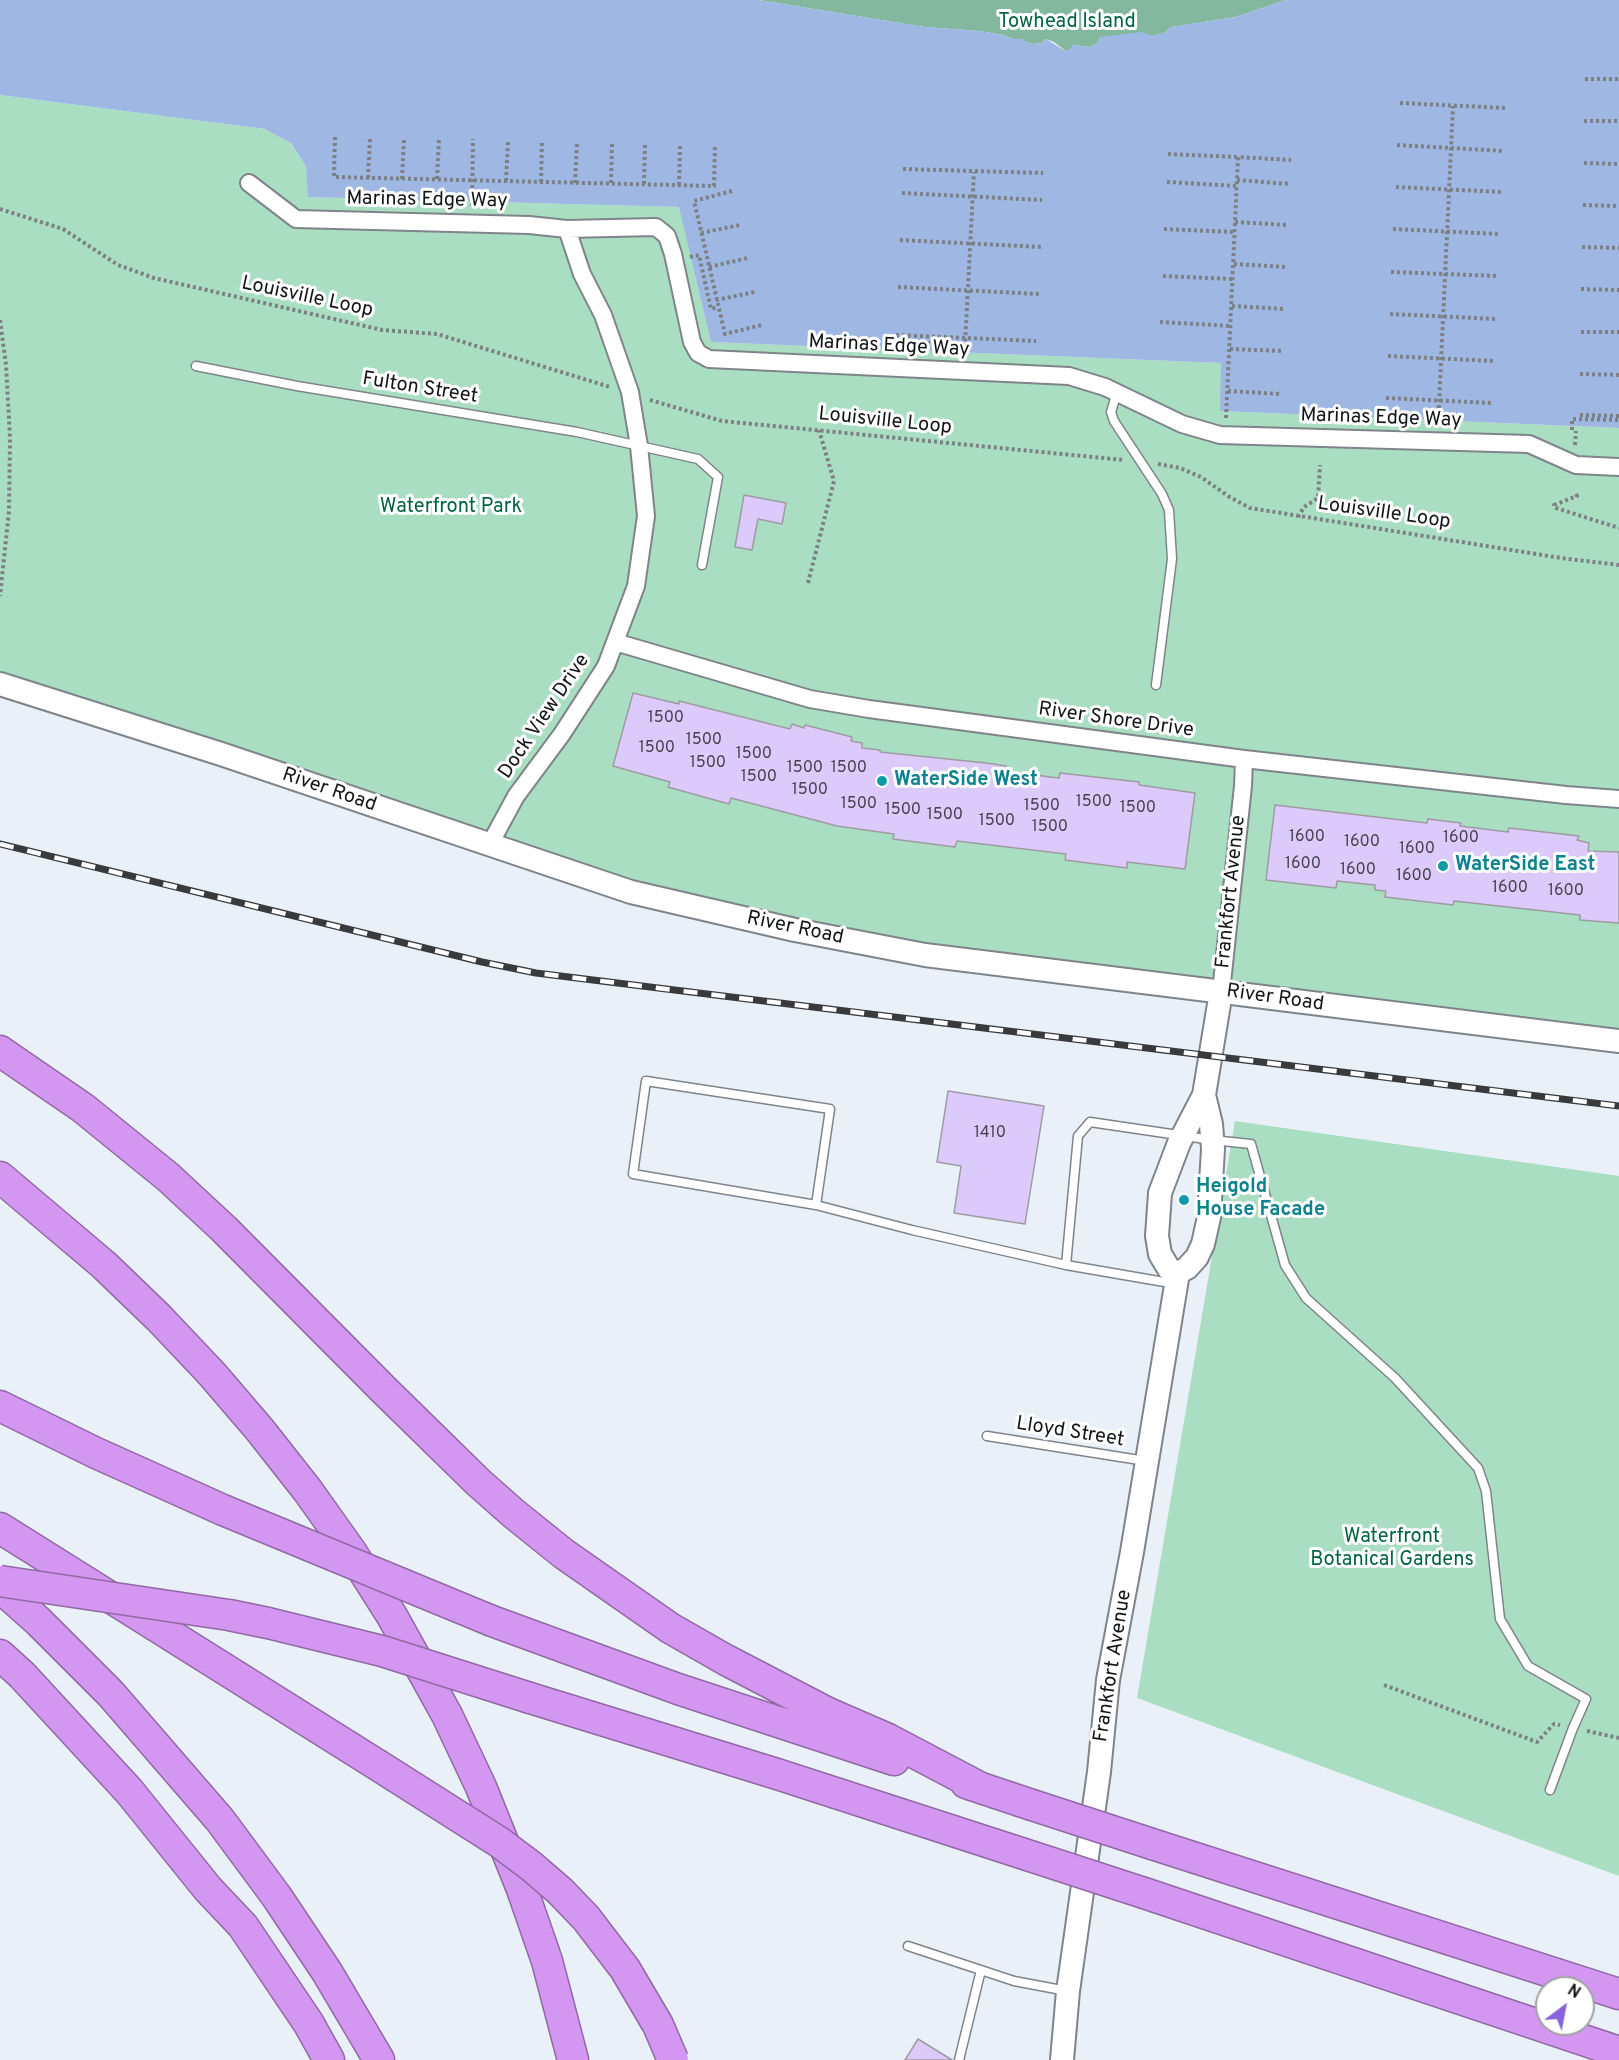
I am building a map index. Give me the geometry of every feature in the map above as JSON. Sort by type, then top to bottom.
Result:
[{"type":"highway","points":[[0,1051],[83,1108],[168,1177],[224,1229],[478,1482],[564,1554],[670,1628],[726,1660],[818,1708],[888,1739],[983,1789]]},
{"type":"highway","points":[[0,1177],[104,1264],[212,1374],[308,1491],[358,1562],[392,1616],[447,1715],[482,1787],[547,1961],[573,2060]]},
{"type":"highway","points":[[0,1406],[96,1453],[223,1510],[492,1621],[678,1689],[1619,1994]]},
{"type":"highway","points":[[0,1528],[499,1842],[531,1866],[586,1918],[625,1969],[658,2025],[673,2060]]},
{"type":"highway","points":[[0,1581],[229,1615],[382,1651],[777,1774],[1144,1893],[1619,2052]]},
{"type":"highway","points":[[0,1587],[38,1621],[111,1694],[220,1820],[277,1897],[327,1972],[380,2060]]},
{"type":"highway","points":[[0,1655],[22,1675],[129,1791],[208,1889],[243,1926],[309,2024],[329,2060]]},
{"type":"highway","points":[[208,1889],[220,1924],[308,2060]]},
{"type":"street","name":"Marinas Edge Way","points":[[249,183],[296,219],[529,225],[567,229],[656,227],[667,237],[673,254],[692,342],[698,353],[709,359],[1069,376],[1117,392],[1182,424],[1220,435],[1529,444],[1576,465],[1619,467]]},
{"type":"street","name":"Dock View Drive","points":[[490,844],[516,796],[562,734],[606,666],[636,586],[646,516],[639,446],[630,392],[603,315],[582,274],[567,229]]},
{"type":"street","name":"River Shore Drive","points":[[615,642],[810,699],[880,710],[1244,759],[1619,799]]},
{"type":"street","name":"River Road","points":[[0,684],[221,754],[632,892],[795,930],[924,955],[1619,1041]]},
{"type":"street","name":"Frankfort Avenue","points":[[1178,1279],[1160,1254],[1157,1236],[1160,1193],[1182,1136],[1204,1095],[1221,992],[1244,759]]},
{"type":"street","name":"Frankfort Avenue","points":[[1062,2060],[1068,1991],[1099,1772],[1108,1680],[1178,1279],[1197,1257],[1203,1244],[1209,1217],[1212,1140],[1211,1124],[1204,1095]]},
{"type":"lane","name":"Fulton Street","points":[[196,366],[297,386],[577,432],[698,459],[718,477],[702,566]]},
{"type":"lane","points":[[1117,392],[1112,412],[1114,421],[1162,494],[1169,510],[1172,559],[1156,685]]},
{"type":"lane","points":[[816,1204],[830,1109],[646,1081],[633,1174],[816,1204],[912,1230],[1066,1265],[1178,1279]]},
{"type":"lane","points":[[1066,1265],[1078,1136],[1090,1122],[1251,1144],[1285,1265],[1306,1298],[1395,1378],[1478,1468],[1486,1491],[1500,1619],[1528,1666],[1586,1699],[1550,1790]]},
{"type":"lane","name":"Lloyd Street","points":[[987,1436],[1148,1461]]},
{"type":"lane","points":[[908,1946],[1014,1981],[1068,1991]]},
{"type":"lane","points":[[959,2060],[981,1970]]},
{"type":"path","points":[[1585,79],[1619,80]]},
{"type":"path","points":[[1400,103],[1505,108]]},
{"type":"path","points":[[1438,426],[1453,106]]},
{"type":"path","points":[[1584,121],[1619,121]]},
{"type":"path","points":[[335,137],[334,177],[472,182],[714,186],[715,146]]},
{"type":"path","points":[[368,178],[370,137]]},
{"type":"path","points":[[402,179],[404,139]]},
{"type":"path","points":[[437,179],[439,139]]},
{"type":"path","points":[[472,206],[473,139]]},
{"type":"path","points":[[506,181],[508,140]]},
{"type":"path","points":[[541,182],[542,141]]},
{"type":"path","points":[[575,183],[577,142]]},
{"type":"path","points":[[611,183],[612,144]]},
{"type":"path","points":[[644,184],[645,144]]},
{"type":"path","points":[[1398,145],[1504,151]]},
{"type":"path","points":[[679,185],[680,146]]},
{"type":"path","points":[[1168,154],[1291,159]]},
{"type":"path","points":[[1226,418],[1238,157]]},
{"type":"path","points":[[1584,163],[1619,164]]},
{"type":"path","points":[[903,170],[1043,173]]},
{"type":"path","points":[[906,354],[907,342],[965,345],[974,171]]},
{"type":"path","points":[[1237,180],[1290,184]]},
{"type":"path","points":[[1167,182],[1237,186]]},
{"type":"path","points":[[1396,187],[1502,192]]},
{"type":"path","points":[[732,191],[694,201],[701,233],[724,334],[762,326]]},
{"type":"path","points":[[902,193],[1042,200]]},
{"type":"path","points":[[1583,206],[1619,206]]},
{"type":"path","name":"Louisville Loop","points":[[0,209],[63,229],[118,265],[154,278],[382,330],[437,334],[616,389]]},
{"type":"path","points":[[1236,222],[1288,225]]},
{"type":"path","points":[[701,233],[740,225]]},
{"type":"path","points":[[1164,229],[1235,232]]},
{"type":"path","points":[[1393,229],[1500,234]]},
{"type":"path","points":[[900,240],[1041,247]]},
{"type":"path","points":[[1582,247],[1619,248]]},
{"type":"path","points":[[687,257],[699,255],[711,309],[718,307]]},
{"type":"path","points":[[709,267],[747,258]]},
{"type":"path","points":[[1234,264],[1287,267]]},
{"type":"path","points":[[1391,272],[1498,276]]},
{"type":"path","points":[[1163,276],[1233,279]]},
{"type":"path","points":[[898,287],[1039,294]]},
{"type":"path","points":[[1581,289],[1619,290]]},
{"type":"path","points":[[716,300],[755,292]]},
{"type":"path","points":[[1232,306],[1285,309]]},
{"type":"path","points":[[1390,315],[1496,319]]},
{"type":"path","points":[[0,320],[6,365],[10,438],[9,511],[0,596]]},
{"type":"path","points":[[1160,322],[1231,326]]},
{"type":"path","points":[[1581,332],[1619,332]]},
{"type":"path","points":[[896,335],[1036,341]]},
{"type":"path","points":[[1230,349],[1283,351]]},
{"type":"path","points":[[1388,356],[1494,361]]},
{"type":"path","points":[[1580,374],[1619,375]]},
{"type":"path","points":[[1228,391],[1281,394]]},
{"type":"path","name":"Louisville Loop","points":[[643,397],[722,421],[1128,461]]},
{"type":"path","points":[[1386,398],[1492,403]]},
{"type":"path","points":[[1580,415],[1618,418]]},
{"type":"path","points":[[1575,452],[1572,418],[1618,418]]},
{"type":"path","points":[[808,583],[834,481],[819,430]]},
{"type":"path","name":"Louisville Loop","points":[[1155,464],[1180,468],[1201,477],[1251,508],[1561,558],[1619,565]]},
{"type":"path","points":[[1298,517],[1304,507],[1318,498],[1320,465]]},
{"type":"path","points":[[1576,494],[1577,496],[1554,505],[1556,508],[1619,528]]},
{"type":"path","points":[[1384,1685],[1537,1743],[1554,1724],[1619,1738]]},
{"type":"green space","name":"Towhead Island","points":[[758,0],[1286,0],[1236,17],[1171,27],[1157,35],[1100,37],[1098,43],[1090,47],[1074,45],[1067,52],[1046,39],[1042,43],[1033,44],[1022,39],[980,31],[925,27]]},
{"type":"green space","name":"Waterfront Park","points":[[0,95],[265,129],[290,142],[306,167],[309,197],[680,207],[711,342],[1222,363],[1221,411],[1619,428],[1619,1031],[924,955],[631,892],[0,683]]},
{"type":"green space","name":"Waterfront Botanical Gardens","points":[[1235,1121],[1619,1176],[1619,1876],[1137,1698]]},
{"type":"water","points":[[0,0],[758,0],[925,27],[980,31],[1022,39],[1033,44],[1042,43],[1046,39],[1067,52],[1074,45],[1090,47],[1098,43],[1100,37],[1142,32],[1157,35],[1171,27],[1236,17],[1286,0],[1619,0],[1619,428],[1220,411],[1221,363],[711,342],[679,207],[308,197],[306,167],[291,143],[265,129],[0,95]]},
{"type":"building","points":[[744,495],[786,503],[782,524],[758,519],[752,550],[735,547]]},
{"type":"building","name":"WaterSide West","points":[[633,693],[679,704],[679,701],[790,729],[792,724],[804,728],[805,725],[852,737],[851,741],[862,743],[862,748],[880,750],[880,752],[986,763],[1006,766],[1005,771],[1050,777],[1059,778],[1060,773],[1139,782],[1139,785],[1195,793],[1185,869],[1127,862],[1127,868],[1065,860],[1066,854],[957,841],[955,847],[893,839],[894,834],[837,826],[731,798],[729,804],[668,787],[670,782],[613,766]]},
{"type":"building","name":"WaterSide East","points":[[1275,805],[1427,823],[1428,819],[1508,832],[1509,828],[1579,836],[1577,840],[1589,843],[1588,851],[1619,852],[1619,923],[1580,920],[1580,915],[1454,901],[1453,905],[1385,897],[1386,891],[1375,890],[1375,885],[1337,881],[1336,888],[1266,880]]},
{"type":"building","points":[[948,1091],[1044,1106],[1025,1224],[954,1213],[961,1166],[937,1162]]},
{"type":"building","points":[[918,2039],[952,2060],[905,2060]]},
{"type":"railway","points":[[0,844],[482,962],[536,973],[1619,1106]]},
{"type":"place","name":"WaterSide West","points":[[882,781]]},
{"type":"place","name":"WaterSide East","points":[[1443,866]]},
{"type":"place","name":"Heigold House Facade","points":[[1184,1200]]}]
